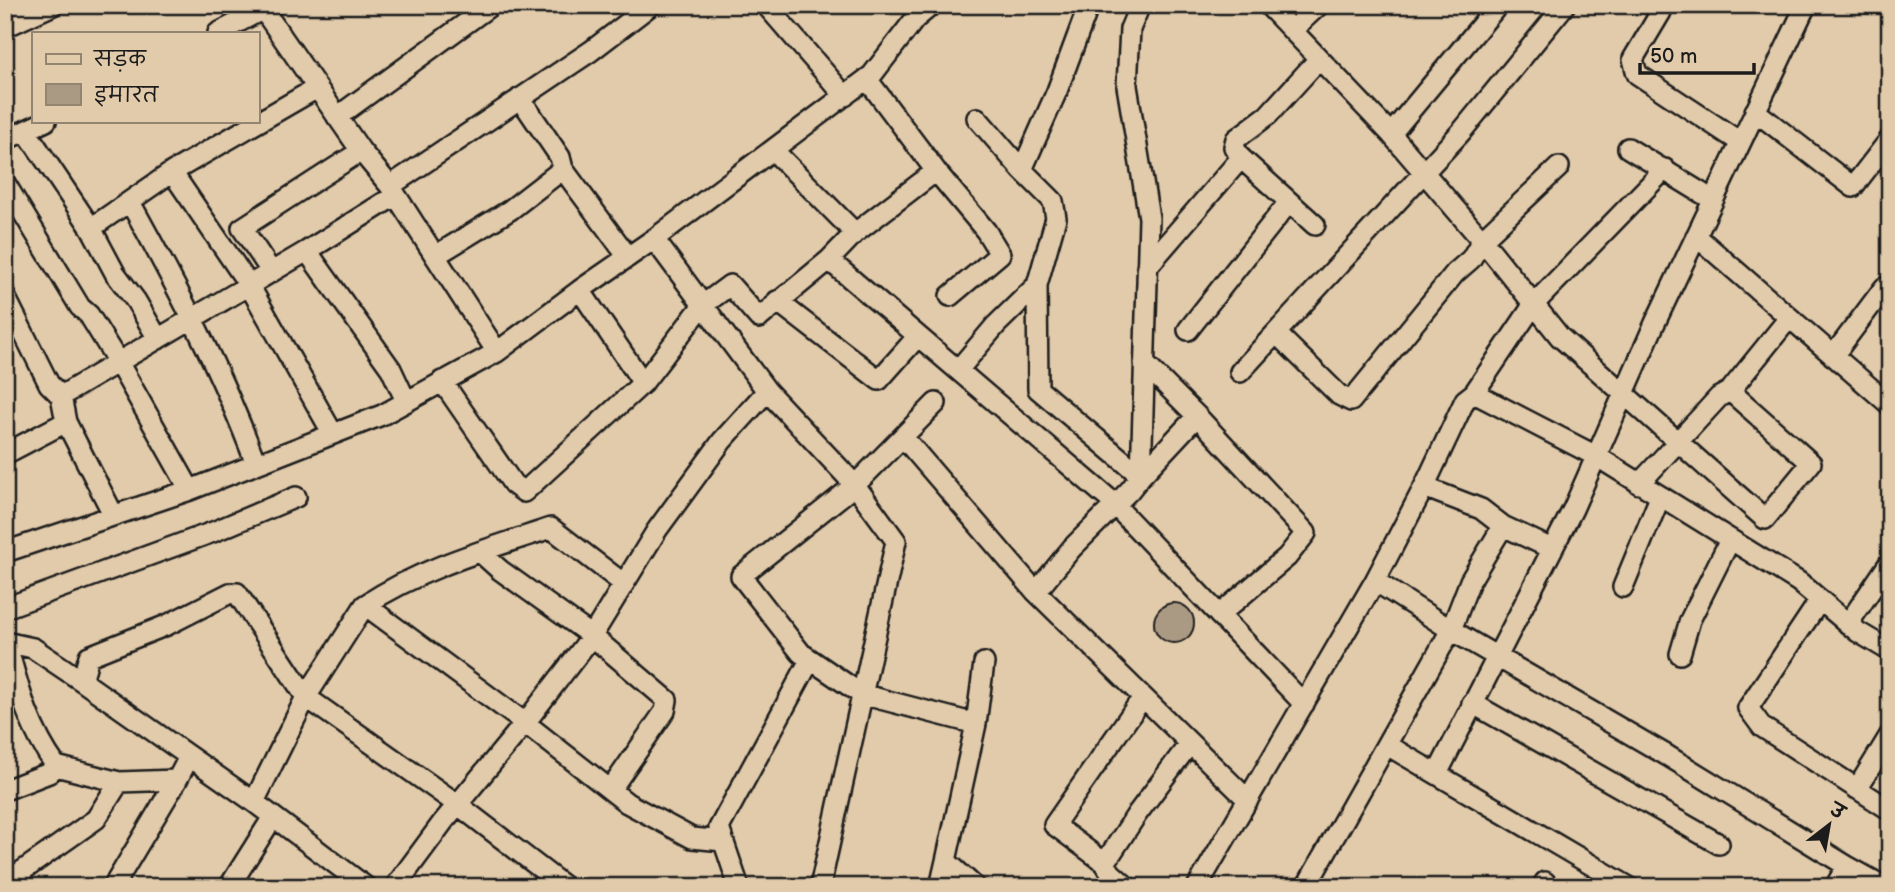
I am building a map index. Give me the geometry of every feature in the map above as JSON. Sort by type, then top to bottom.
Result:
[{"type":"street","points":[[5,27],[53,5]]},
{"type":"street","points":[[61,396],[307,251],[520,98],[592,51],[651,5]]},
{"type":"street","points":[[766,5],[845,96]]},
{"type":"street","points":[[5,552],[190,490],[382,415],[497,352],[654,239],[867,79],[910,12],[932,5]]},
{"type":"street","points":[[1022,170],[1089,5]]},
{"type":"street","points":[[1140,5],[1130,29],[1127,86],[1149,218],[1141,476]]},
{"type":"street","points":[[1268,5],[1391,134],[1482,240],[1560,337],[1765,519],[1811,463],[1730,391]]},
{"type":"street","points":[[1292,30],[1319,5]]},
{"type":"street","points":[[1391,134],[1498,5]]},
{"type":"street","points":[[1240,372],[1462,131],[1565,5]]},
{"type":"street","points":[[1652,5],[1661,12],[1633,59],[1637,74],[1740,142]]},
{"type":"street","points":[[1437,774],[1552,549],[1805,5]]},
{"type":"street","points":[[220,32],[265,7],[317,89],[361,151],[393,190],[497,352]]},
{"type":"street","points":[[337,117],[478,9]]},
{"type":"street","points":[[1315,225],[1241,158],[1234,148],[1237,139],[1268,115],[1320,59]]},
{"type":"street","points":[[867,79],[936,171],[986,231],[1000,254],[950,296]]},
{"type":"street","points":[[91,228],[172,172],[317,89]]},
{"type":"street","points":[[520,98],[560,157],[563,169],[628,257]]},
{"type":"street","points":[[1755,111],[1853,187],[1890,139]]},
{"type":"street","points":[[977,118],[1053,201],[1056,218],[1037,285],[1038,389],[1141,476]]},
{"type":"street","points":[[5,140],[44,122]]},
{"type":"street","points":[[26,131],[91,228],[115,273],[158,338]]},
{"type":"street","points":[[1628,148],[1713,200]]},
{"type":"street","points":[[773,150],[855,233]]},
{"type":"street","points":[[271,271],[242,228],[361,151]]},
{"type":"street","points":[[1147,267],[1241,158]]},
{"type":"street","points":[[1277,334],[1339,395],[1351,401],[1455,273],[1471,259],[1482,240],[1559,167]]},
{"type":"street","points":[[435,256],[510,210],[563,169]]},
{"type":"street","points":[[1197,887],[1375,581],[1465,400],[1474,393],[1534,304],[1665,169]]},
{"type":"street","points":[[442,381],[513,484],[524,492],[643,383],[703,305],[730,285],[759,318],[829,260],[855,233],[936,171]]},
{"type":"street","points":[[172,172],[249,285],[332,433]]},
{"type":"street","points":[[5,183],[80,307],[89,315],[118,362],[190,490]]},
{"type":"street","points":[[130,202],[194,318],[240,420],[256,464]]},
{"type":"street","points":[[1188,330],[1289,202]]},
{"type":"street","points":[[1696,236],[1890,405]]},
{"type":"street","points":[[654,239],[767,391],[855,485],[896,541],[820,887]]},
{"type":"street","points":[[307,251],[391,369],[406,401]]},
{"type":"street","points":[[829,260],[1114,505],[1304,704]]},
{"type":"street","points":[[958,370],[996,325],[1037,285]]},
{"type":"street","points":[[1833,356],[1884,288]]},
{"type":"street","points":[[580,290],[643,383]]},
{"type":"street","points":[[5,296],[49,384],[61,396],[66,422],[113,514]]},
{"type":"street","points":[[778,301],[879,380],[918,336]]},
{"type":"street","points":[[1639,484],[1719,397],[1730,391],[1789,318]]},
{"type":"street","points":[[5,340],[23,331]]},
{"type":"street","points":[[1144,363],[1306,533],[1287,557],[1219,615]]},
{"type":"street","points":[[395,887],[457,804],[525,723],[592,636],[657,530],[722,441],[767,391]]},
{"type":"street","points":[[1474,393],[1596,456],[1799,582],[1848,624],[1890,651]]},
{"type":"street","points":[[936,404],[855,485],[741,576],[801,653],[862,694],[976,724]]},
{"type":"street","points":[[1036,592],[1072,548],[1197,416]]},
{"type":"street","points":[[5,454],[66,422]]},
{"type":"street","points":[[903,438],[1036,592],[1248,800]]},
{"type":"street","points":[[1424,487],[1480,509],[1503,526],[1552,549]]},
{"type":"street","points":[[5,608],[213,532],[296,497]]},
{"type":"street","points":[[1623,587],[1660,497]]},
{"type":"street","points":[[1306,887],[1451,631],[1470,581],[1503,526]]},
{"type":"street","points":[[254,802],[306,697],[365,605],[395,585],[551,528],[624,584]]},
{"type":"street","points":[[1680,654],[1690,620],[1730,540]]},
{"type":"street","points":[[480,552],[500,570],[592,636],[667,700],[665,711],[611,789]]},
{"type":"street","points":[[1848,624],[1890,562]]},
{"type":"street","points":[[1375,581],[1451,631],[1668,756],[1885,887]]},
{"type":"street","points":[[82,681],[89,656],[167,625],[230,593],[237,593],[306,697],[457,804],[565,887]]},
{"type":"street","points":[[1820,600],[1748,708],[1762,727],[1890,810]]},
{"type":"street","points":[[365,605],[525,723],[627,803],[692,838],[723,841]]},
{"type":"street","points":[[177,780],[119,782],[56,766],[15,710],[6,642],[33,648],[82,681],[274,817],[343,880],[366,887]]},
{"type":"street","points":[[738,887],[719,828],[810,660]]},
{"type":"street","points":[[940,887],[976,724],[984,663]]},
{"type":"street","points":[[1128,887],[1111,873],[1105,863],[1054,825],[1143,696]]},
{"type":"street","points":[[1472,703],[1719,844]]},
{"type":"street","points":[[1857,789],[1890,735]]},
{"type":"street","points":[[1105,863],[1137,814],[1190,743]]},
{"type":"street","points":[[1387,745],[1629,887]]},
{"type":"street","points":[[113,887],[189,757]]},
{"type":"street","points":[[5,790],[49,773],[56,766]]},
{"type":"street","points":[[5,884],[96,819],[119,782]]},
{"type":"street","points":[[229,887],[274,817]]},
{"type":"street","points":[[946,861],[975,887]]},
{"type":"street","points":[[1835,887],[1847,866]]},
{"type":"building","points":[[1174,603],[1188,609],[1194,623],[1188,637],[1174,643],[1160,637],[1154,623],[1160,609]]}]
